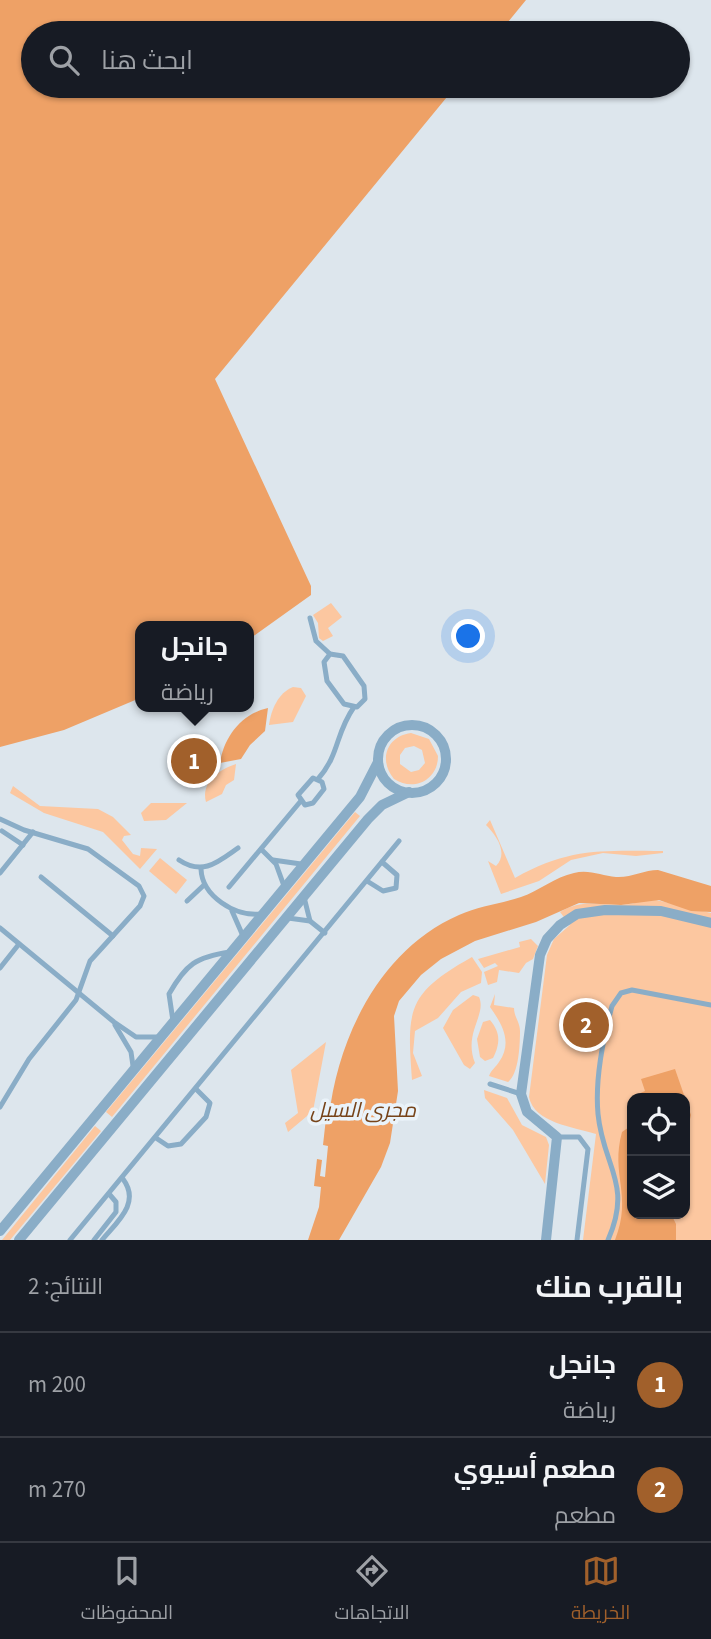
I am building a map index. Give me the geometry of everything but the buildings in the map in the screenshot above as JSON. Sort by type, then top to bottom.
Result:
[{"type":"street","points":[[0,1231],[360,797],[378,762],[386,737],[398,728],[411,725],[434,733],[444,748],[442,774],[429,788],[409,792],[374,812],[19,1240]]},
{"type":"street","points":[[378,762],[388,783],[409,792]]},
{"type":"street","points":[[546,1240],[557,1137],[527,1112],[521,1094],[540,955],[547,939],[560,925],[577,914],[605,910],[661,911],[711,923]]},
{"type":"lane","points":[[310,618],[316,641],[330,654],[343,656],[366,691],[364,702],[354,707],[340,730],[333,760],[318,779]]},
{"type":"lane","points":[[330,654],[324,662],[327,681],[344,704],[354,707]]},
{"type":"lane","points":[[229,887],[300,802],[299,791],[311,779],[318,779],[324,785],[323,792],[311,804],[300,802]]},
{"type":"lane","points":[[0,819],[8,824],[88,849],[139,886],[143,893],[142,903],[87,966],[79,994],[29,1059],[0,1107]]},
{"type":"lane","points":[[8,824],[1,832],[23,845]]},
{"type":"lane","points":[[0,873],[33,832]]},
{"type":"lane","points":[[70,1240],[110,1195],[399,841]]},
{"type":"lane","points":[[179,860],[201,869],[238,848]]},
{"type":"lane","points":[[261,849],[273,860],[284,886]]},
{"type":"lane","points":[[273,860],[304,864]]},
{"type":"lane","points":[[367,881],[383,891],[396,888],[397,875],[382,862]]},
{"type":"lane","points":[[201,869],[205,885],[230,908],[243,914],[261,914]]},
{"type":"lane","points":[[41,877],[113,936]]},
{"type":"lane","points":[[187,901],[205,885]]},
{"type":"lane","points":[[304,895],[310,921]]},
{"type":"lane","points":[[230,908],[243,936]]},
{"type":"lane","points":[[285,918],[310,921],[325,933]]},
{"type":"lane","points":[[0,928],[136,1037],[161,1036]]},
{"type":"lane","points":[[0,968],[19,944]]},
{"type":"lane","points":[[173,1021],[169,994],[195,961],[204,956],[230,952]]},
{"type":"lane","points":[[608,1240],[618,1214],[620,1197],[597,1105],[612,1006],[621,993],[632,990],[711,1005]]},
{"type":"lane","points":[[114,1022],[131,1052],[133,1070]]},
{"type":"lane","points":[[490,1084],[521,1094]]},
{"type":"lane","points":[[156,1138],[168,1146],[181,1144],[206,1117],[210,1103],[196,1089]]},
{"type":"lane","points":[[557,1137],[579,1137],[588,1149],[577,1240]]},
{"type":"lane","points":[[102,1240],[129,1205],[130,1192],[123,1179]]},
{"type":"lane","points":[[94,1240],[116,1212],[116,1202],[110,1195]]},
{"type":"shaded area","points":[[331,603],[342,617],[328,628],[333,636],[323,641],[319,638],[318,623],[313,615]]},
{"type":"shaded area","points":[[293,687],[301,688],[306,696],[293,722],[269,725],[276,703],[283,693]]},
{"type":"shaded area","points":[[411,733],[429,739],[438,756],[434,772],[417,784],[402,783],[394,779],[389,772],[386,757],[388,750],[396,739]],"holes":[[[414,746],[422,750],[425,763],[419,770],[411,772],[400,764],[400,755],[405,748]]]},
{"type":"shaded area","points":[[236,764],[234,780],[226,785],[222,794],[206,802],[206,788],[212,778]]},
{"type":"shaded area","points":[[13,786],[40,806],[98,809],[113,817],[131,835],[124,836],[122,840],[133,854],[140,856],[141,848],[157,849],[140,869],[103,832],[44,813],[10,793]]},
{"type":"shaded area","points":[[151,803],[187,803],[166,820],[144,821],[141,813]]},
{"type":"shaded area","points":[[355,812],[360,816],[112,1117],[106,1112]]},
{"type":"shaded area","points":[[490,820],[515,878],[553,861],[587,853],[663,851],[663,853],[636,856],[603,853],[571,860],[539,881],[501,894],[488,861],[496,866],[501,856],[500,844],[486,825]]},
{"type":"shaded area","points":[[160,858],[187,880],[176,894],[149,871]]},
{"type":"shaded area","points":[[652,899],[711,913],[711,1240],[583,1240],[596,1134],[556,1123],[538,1113],[529,1097],[547,955],[554,939],[570,925],[560,912],[578,905],[633,903]]},
{"type":"shaded area","points":[[531,939],[538,946],[533,959],[526,963],[519,973],[499,970],[497,982],[488,985],[484,972],[498,966],[495,963],[484,968],[478,959],[520,947],[519,942]]},
{"type":"shaded area","points":[[472,957],[482,972],[481,983],[461,992],[438,1018],[415,1031],[413,1053],[422,1076],[412,1080],[410,1036],[415,1006],[434,982]]},
{"type":"shaded area","points":[[495,994],[494,1005],[514,1008],[520,1028],[517,1066],[508,1082],[489,1076],[503,1055],[505,1047],[502,1027],[490,1007]]},
{"type":"shaded area","points":[[473,995],[479,997],[481,1004],[472,1043],[475,1063],[470,1069],[464,1065],[443,1028],[453,1010]]},
{"type":"shaded area","points":[[490,1020],[498,1034],[498,1043],[493,1058],[485,1061],[480,1057],[477,1039],[483,1022]]},
{"type":"shaded area","points":[[326,1042],[313,1111],[288,1132],[285,1123],[298,1113],[291,1070]]},
{"type":"shaded area","points":[[484,1090],[507,1098],[522,1125],[546,1137],[549,1145],[545,1184],[513,1130],[485,1098]]},
{"type":"shaded area","points":[[95,1126],[101,1131],[10,1240],[2,1240]]},
{"type":"water","points":[[0,0],[526,0],[509,21],[21,21],[21,98],[446,98],[215,379],[311,586],[311,595],[254,636],[254,621],[135,621],[135,700],[64,730],[0,747]]},
{"type":"water","points":[[268,708],[265,731],[250,745],[241,759],[220,763],[225,744],[235,728],[250,715]]},
{"type":"water","name":"مجرى السيل","points":[[658,870],[711,886],[711,912],[691,911],[659,900],[621,905],[579,903],[536,922],[475,941],[441,959],[421,975],[399,1001],[394,1016],[398,1091],[390,1143],[381,1167],[339,1240],[308,1240],[319,1207],[321,1187],[314,1186],[317,1159],[322,1160],[320,1176],[325,1177],[328,1146],[323,1145],[326,1118],[329,1117],[342,1056],[368,998],[386,972],[431,930],[474,909],[521,897],[567,875],[580,872],[622,877]]},
{"type":"water","points":[[675,1069],[683,1093],[640,1093],[645,1091],[641,1079]]},
{"type":"water","points":[[627,1128],[627,1219],[674,1219],[676,1240],[615,1240],[622,1210],[618,1161],[622,1132]]},
{"type":"place","name":"جانجل","points":[[194,761]]},
{"type":"place","name":"مطعم أسيوي","points":[[586,1025]]}]
